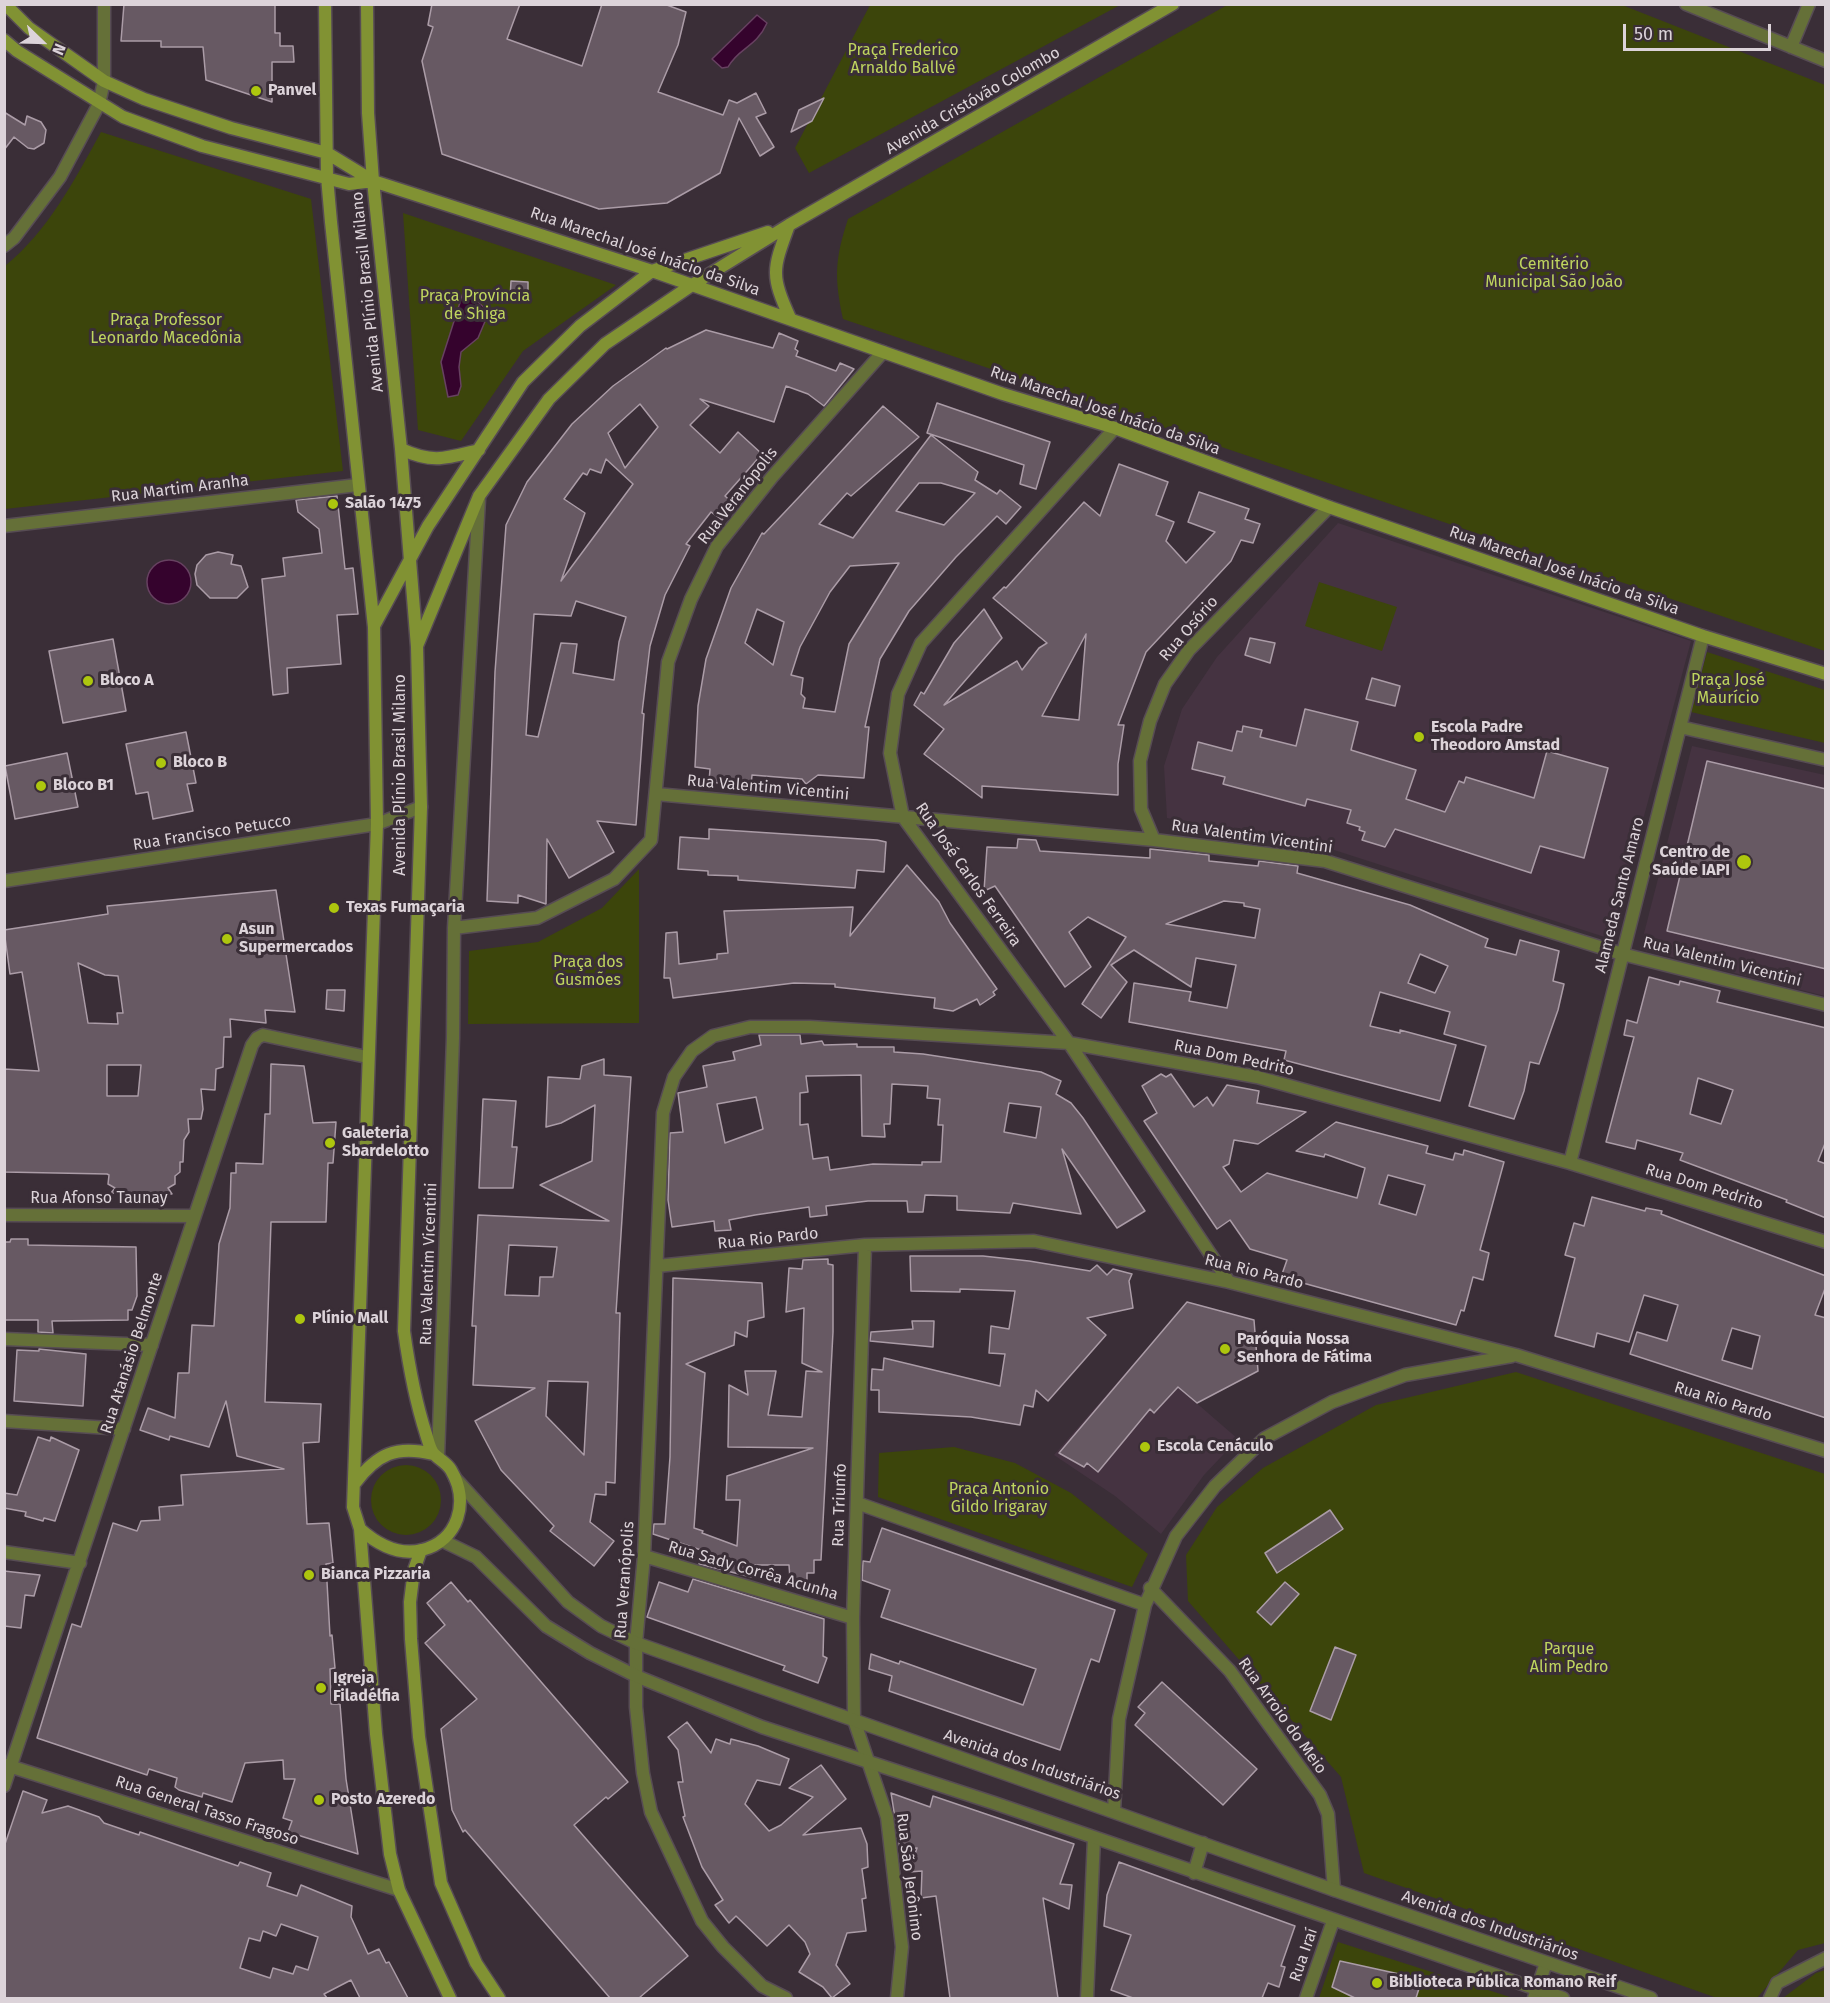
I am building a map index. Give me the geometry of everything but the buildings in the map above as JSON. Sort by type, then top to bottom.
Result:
[{"type":"main road","points":[[5,4],[29,28],[105,81],[144,99],[231,128],[327,153],[373,181]]},
{"type":"main road","name":"Avenida Plínio Brasil Milano","points":[[325,4],[327,177],[374,627],[377,824],[355,1417],[356,1483],[352,1507],[360,1529],[384,1815],[399,1890],[450,1998]]},
{"type":"main road","name":"Avenida Plínio Brasil Milano","points":[[367,4],[368,113],[373,181],[401,449],[417,647],[421,807],[404,1331],[413,1395],[436,1455],[450,1467],[460,1492],[461,1509],[455,1527],[443,1541]]},
{"type":"main road","name":"Avenida Cristóvão Colombo","points":[[417,647],[479,496],[549,399],[606,344],[692,285],[789,225],[1173,4]]},
{"type":"main road","points":[[4,40],[16,51],[123,117],[202,146],[349,184],[373,181]]},
{"type":"main road","name":"Rua Marechal José Inácio da Silva","points":[[373,181],[790,318],[1003,394],[1115,428],[1329,507],[1703,636],[1826,674]]},
{"type":"main road","points":[[789,225],[775,265],[778,292],[790,318]]},
{"type":"main road","name":"Avenida Cristóvão Colombo","points":[[374,627],[428,526],[523,382],[580,326],[652,272],[789,225]]},
{"type":"main road","points":[[401,449],[421,458],[437,460],[479,450]]},
{"type":"main road","points":[[356,1483],[371,1462],[390,1453],[405,1450],[436,1455]]},
{"type":"main road","points":[[360,1529],[372,1540],[393,1549],[408,1552],[421,1550],[443,1541]]},
{"type":"main road","points":[[421,1550],[414,1570],[410,1602],[411,1639],[418,1737],[441,1883],[471,1953],[499,1998]]},
{"type":"street","points":[[4,246],[14,238],[60,177],[99,104],[105,81],[104,4]]},
{"type":"street","points":[[1686,4],[1826,61]]},
{"type":"street","points":[[1791,47],[1809,4]]},
{"type":"street","name":"Rua Veranópolis","points":[[656,794],[668,662],[691,599],[717,546],[772,477],[883,352]]},
{"type":"street","name":"Rua José Carlos Ferreira","points":[[1115,428],[921,643],[898,694],[890,753],[903,817],[1069,1043],[1229,1281]]},
{"type":"street","name":"Rua Martim Aranha","points":[[4,526],[358,485]]},
{"type":"street","name":"Rua Valentim Vicentini","points":[[436,1455],[453,1038],[454,928],[479,496]]},
{"type":"street","name":"Rua Osório","points":[[1155,840],[1142,809],[1140,761],[1150,721],[1165,684],[1189,650],[1329,507]]},
{"type":"street","name":"Alameda Santo Amaro","points":[[1570,1163],[1703,636]]},
{"type":"street","points":[[1680,727],[1826,760]]},
{"type":"street","points":[[454,928],[537,918],[614,879],[651,840],[656,794]]},
{"type":"street","name":"Rua Valentim Vicentini","points":[[656,794],[1155,840],[1325,861],[1622,954],[1826,1005]]},
{"type":"street","name":"Rua Francisco Petucco","points":[[4,881],[377,824],[421,807]]},
{"type":"street","name":"Rua Dom Pedrito","points":[[663,1113],[674,1077],[692,1051],[713,1036],[750,1027],[810,1027],[1069,1043],[1257,1077],[1570,1163],[1826,1242]]},
{"type":"street","name":"Rua Atanásio Belmonte","points":[[4,1786],[8,1766],[80,1563],[194,1216],[256,1038],[263,1035],[367,1057]]},
{"type":"street","name":"Rua Veranópolis","points":[[663,1113],[644,1556],[636,1643],[639,1737],[651,1812],[702,1921],[723,1947],[762,1986],[786,1998]]},
{"type":"street","name":"Rua Afonso Taunay","points":[[4,1215],[194,1216]]},
{"type":"street","name":"Rua Rio Pardo","points":[[657,1266],[865,1245],[1034,1241],[1229,1281],[1516,1355],[1826,1451]]},
{"type":"street","name":"Rua Triunfo","points":[[865,1245],[853,1618],[854,1720],[869,1762]]},
{"type":"street","points":[[4,1339],[152,1345]]},
{"type":"street","points":[[1114,1811],[1119,1719],[1144,1605],[1176,1536],[1215,1486],[1266,1438],[1332,1402],[1405,1375],[1516,1355]]},
{"type":"street","points":[[4,1420],[124,1429]]},
{"type":"street","name":"Avenida dos Industriários","points":[[455,1478],[568,1602],[601,1626],[636,1643],[1334,1890],[1651,1998]]},
{"type":"street","points":[[856,1503],[1144,1605]]},
{"type":"street","points":[[443,1541],[476,1557],[546,1626],[590,1653],[636,1676],[762,1727],[1094,1838],[1536,1994],[1563,1998]]},
{"type":"street","points":[[4,1552],[80,1563]]},
{"type":"street","name":"Rua Sady Corrêa Acunha","points":[[644,1556],[853,1618]]},
{"type":"street","name":"Rua Arroio do Meio","points":[[1150,1588],[1230,1671],[1320,1795],[1328,1814],[1334,1890]]},
{"type":"street","name":"Rua São Jerônimo","points":[[869,1762],[887,1817],[890,1841],[902,1947],[897,1998]]},
{"type":"street","name":"Rua General Tasso Fragoso","points":[[8,1766],[399,1890]]},
{"type":"street","points":[[1087,1998],[1094,1838]]},
{"type":"street","points":[[1194,1873],[1203,1843]]},
{"type":"street","name":"Rua Iraí","points":[[1306,1998],[1333,1921]]},
{"type":"street","points":[[1770,1998],[1777,1983],[1826,1958]]},
{"type":"street","points":[[1536,1994],[1546,1963]]},
{"type":"shaded area","points":[[757,15],[767,23],[763,31],[753,43],[732,60],[728,67],[722,68],[712,59]]},
{"type":"shaded area","points":[[463,293],[478,295],[478,302],[489,312],[478,338],[461,352],[459,367],[461,386],[458,395],[448,397],[441,362]]},
{"type":"shaded area","name":"Escola Padre Theodoro Amstad","points":[[1338,523],[1691,641],[1611,939],[1331,849],[1167,818],[1164,766],[1182,709],[1217,657]]},
{"type":"shaded area","points":[[169,560],[184,567],[191,582],[184,597],[169,604],[154,597],[147,582],[154,567]]},
{"type":"shaded area","name":"Centro de Saúde IAPI","points":[[1692,746],[1825,775],[1825,996],[1640,949]]},
{"type":"shaded area","name":"Escola Cenáculo","points":[[1141,1355],[1238,1439],[1204,1475],[1161,1534],[1115,1496],[1054,1455]]},
{"type":"green space","name":"Cemitério Municipal São João","points":[[1229,4],[1622,5],[1825,85],[1825,651],[843,319],[837,268],[840,246],[848,219]]},
{"type":"green space","name":"Praça Frederico Arnaldo Ballvé","points":[[870,5],[1120,5],[809,173],[795,148]]},
{"type":"green space","name":"Praça Professor Leonardo Macedônia","points":[[101,132],[311,199],[343,471],[5,509],[5,266],[47,221],[70,187]]},
{"type":"green space","name":"Praça Província de Shiga","points":[[403,213],[616,285],[523,351],[461,441],[418,430]]},
{"type":"green space","points":[[1319,582],[1397,607],[1382,651],[1305,626]]},
{"type":"green space","name":"Praça José Maurício","points":[[1707,652],[1825,690],[1825,743],[1691,712]]},
{"type":"green space","name":"Praça dos Gusmões","points":[[639,869],[639,1023],[468,1024],[469,951],[538,942],[602,908]]},
{"type":"green space","name":"Parque Alim Pedro","points":[[1516,1372],[1825,1474],[1825,1943],[1798,1950],[1757,1998],[1717,1998],[1364,1873],[1341,1777],[1188,1601],[1186,1555],[1217,1507],[1263,1468],[1376,1405]]},
{"type":"green space","name":"Praça Antonio Gildo Irigaray","points":[[954,1447],[1015,1463],[1071,1493],[1148,1554],[1132,1587],[878,1497],[879,1453]]},
{"type":"green space","points":[[406,1465],[419,1468],[431,1475],[438,1487],[441,1500],[438,1513],[431,1525],[419,1532],[406,1535],[393,1532],[381,1525],[374,1513],[371,1500],[374,1487],[381,1475],[393,1468]]},
{"type":"green space","points":[[1338,1942],[1513,1998],[1319,1998]]},
{"type":"green space","points":[[1825,1970],[1825,1998],[1783,1998],[1816,1973]]},
{"type":"place","name":"Panvel","points":[[256,91]]},
{"type":"place","name":"Salão 1475","points":[[333,504]]},
{"type":"place","name":"Bloco A","points":[[88,681]]},
{"type":"place","name":"Escola Padre Theodoro Amstad","points":[[1419,737]]},
{"type":"place","name":"Bloco B","points":[[161,763]]},
{"type":"place","name":"Bloco B1","points":[[41,786]]},
{"type":"place","name":"Centro de Saúde IAPI","points":[[1744,862]]},
{"type":"place","name":"Texas Fumaçaria","points":[[334,908]]},
{"type":"place","name":"Asun Supermercados","points":[[227,939]]},
{"type":"place","name":"Galeteria Sbardelotto","points":[[330,1143]]},
{"type":"place","name":"Plínio Mall","points":[[300,1319]]},
{"type":"place","name":"Paróquia Nossa Senhora de Fátima","points":[[1225,1349]]},
{"type":"place","name":"Escola Cenáculo","points":[[1145,1447]]},
{"type":"place","name":"Bianca Pizzaria","points":[[309,1575]]},
{"type":"place","name":"Igreja Filadélfia","points":[[321,1688]]},
{"type":"place","name":"Posto Azeredo","points":[[319,1800]]},
{"type":"place","name":"Biblioteca Pública Romano Reif","points":[[1377,1983]]}]
